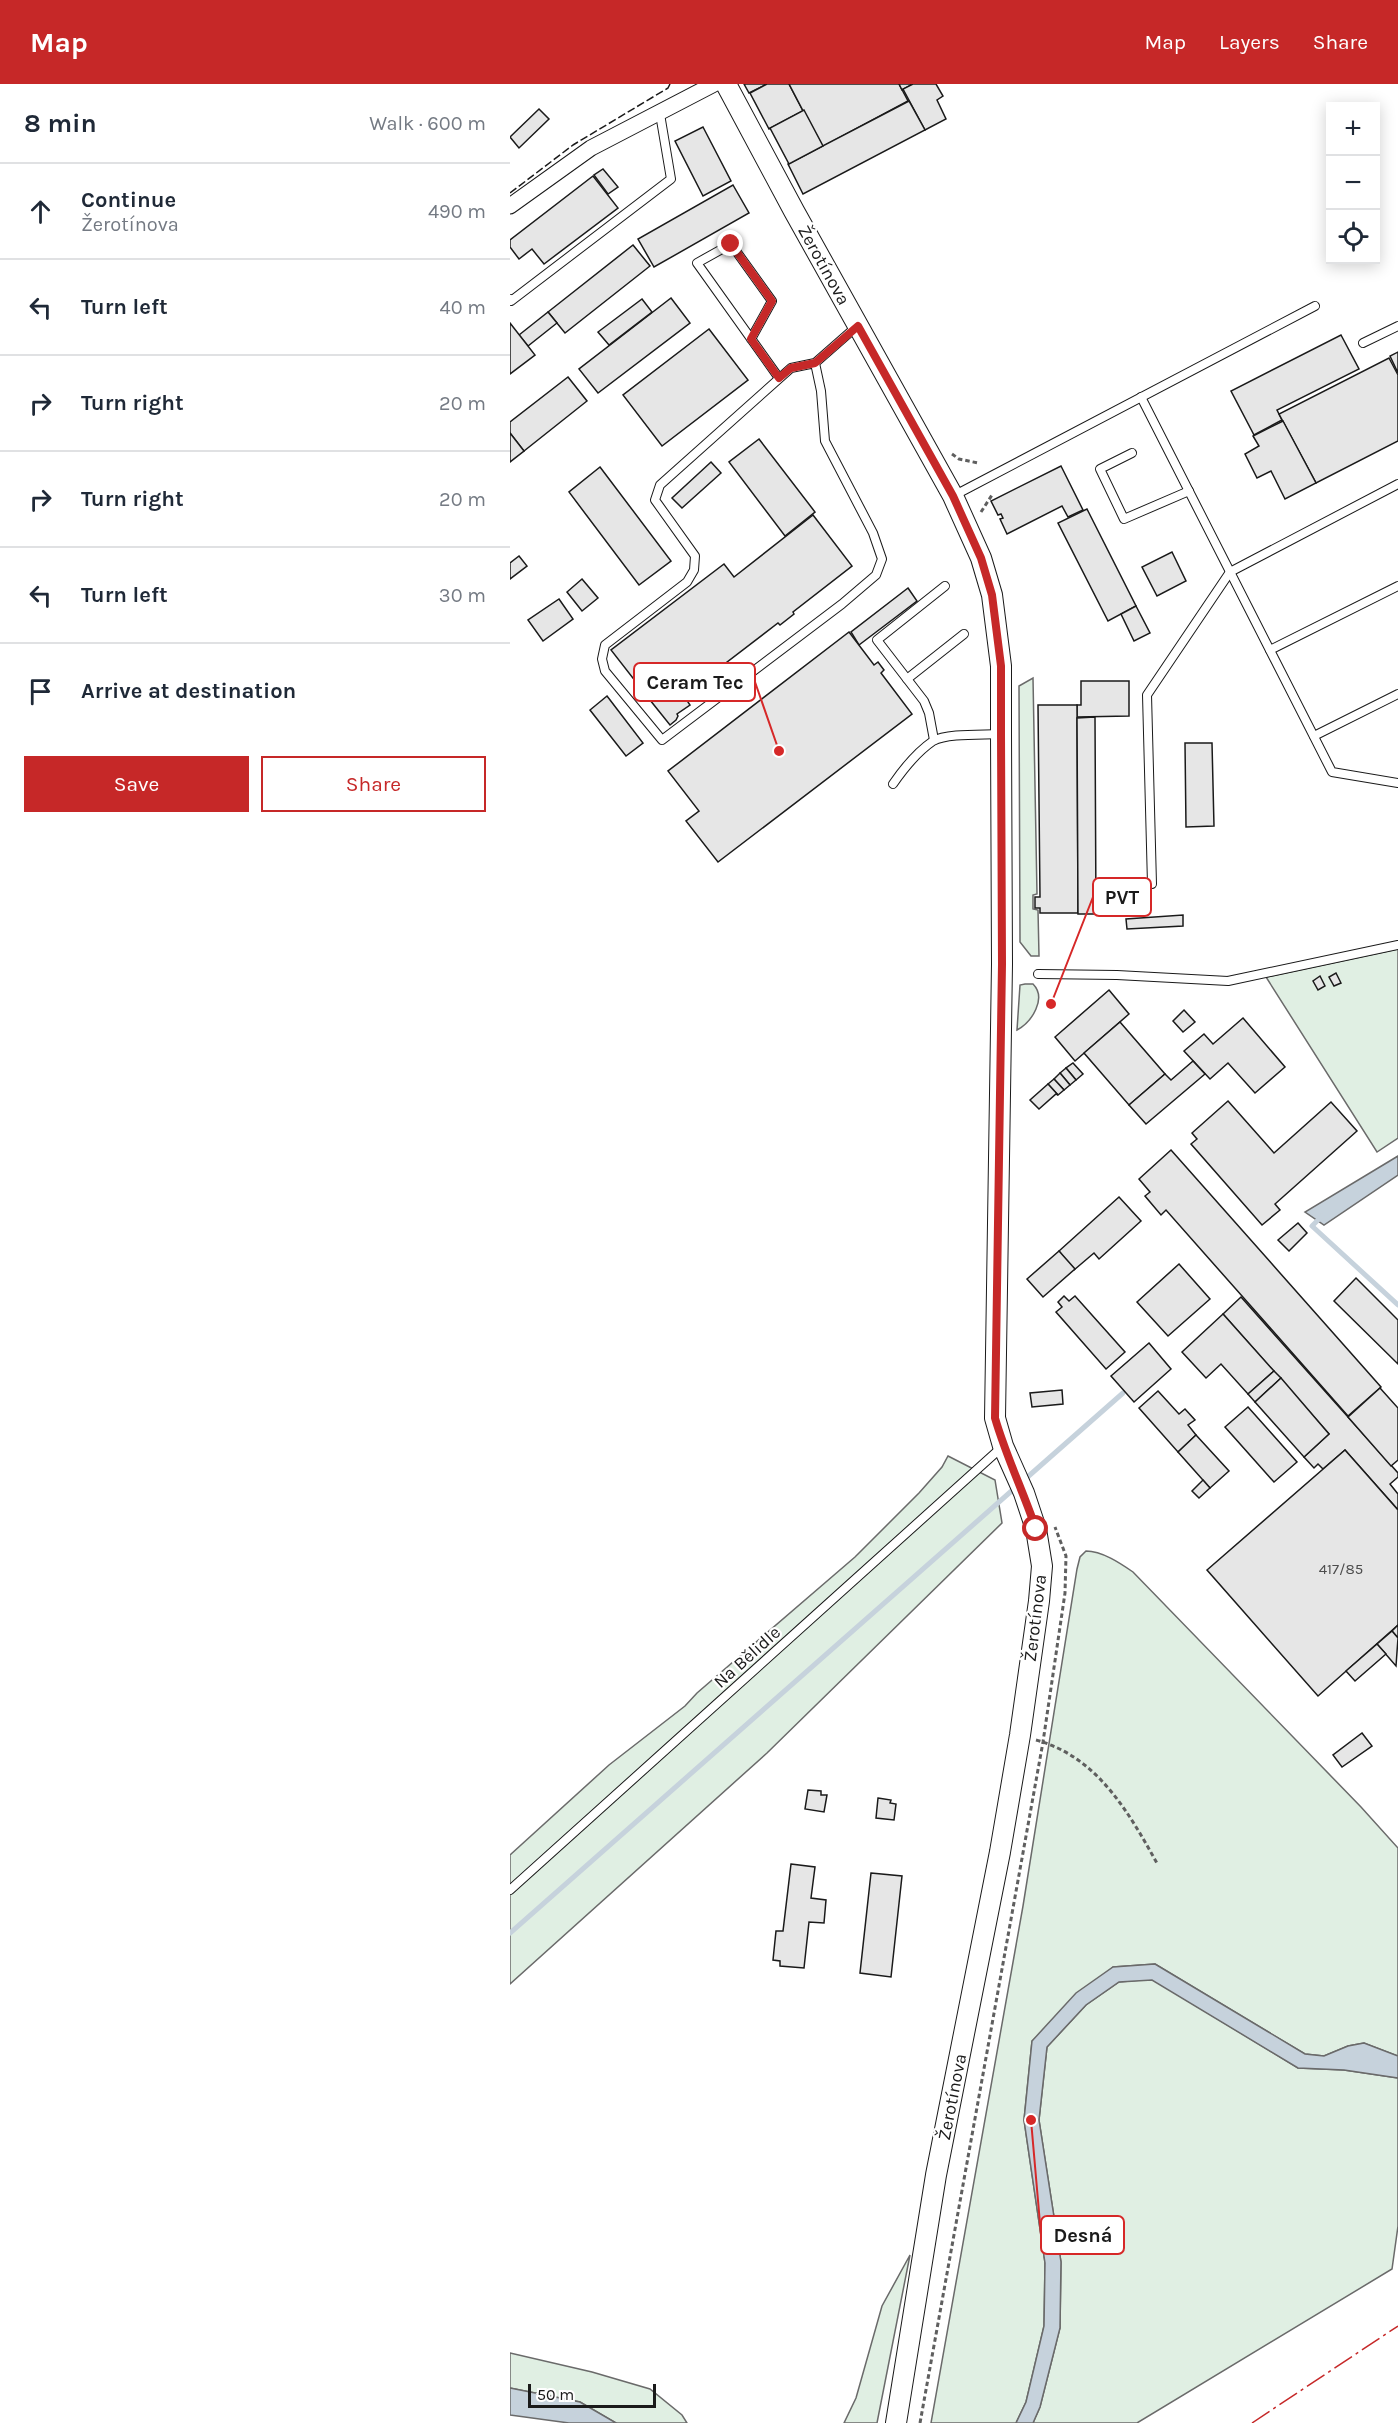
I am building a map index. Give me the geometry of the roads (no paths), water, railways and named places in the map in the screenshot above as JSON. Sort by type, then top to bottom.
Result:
[{"type":"street","points":[[510,206],[582,154],[714,84]]},
{"type":"street","name":"Žerotínova","points":[[726,84],[953,496],[981,558],[992,595],[1001,666],[1002,964],[995,1418],[1003,1446],[1024,1493],[1036,1529],[1042,1566],[1020,1735],[1000,1852],[936,2175],[896,2423]]},
{"type":"lane","points":[[510,299],[511,301],[671,179],[660,114]]},
{"type":"lane","points":[[751,339],[772,301],[731,244],[697,263],[751,339],[779,378]]},
{"type":"lane","points":[[953,496],[1315,306]]},
{"type":"lane","points":[[815,363],[825,441],[873,533],[882,559],[876,575],[843,604],[662,740],[605,671],[602,659],[605,645],[687,582],[694,570],[695,556],[655,500],[660,485],[791,368],[815,363],[858,326]]},
{"type":"lane","points":[[1363,343],[1398,326]]},
{"type":"lane","points":[[1141,397],[1332,772],[1398,783]]},
{"type":"lane","points":[[1132,453],[1100,469],[1124,519],[1189,491]]},
{"type":"lane","points":[[1152,884],[1147,695],[1230,572],[1398,484]]},
{"type":"lane","points":[[934,740],[924,701],[877,640],[945,586]]},
{"type":"lane","points":[[1270,650],[1398,586]]},
{"type":"lane","points":[[907,679],[964,634]]},
{"type":"lane","points":[[1314,736],[1398,694]]},
{"type":"lane","points":[[893,784],[907,764],[934,740],[955,736],[1001,734]]},
{"type":"lane","points":[[1038,974],[1117,975],[1228,981],[1398,945]]},
{"type":"lane","name":"Na Bělidle","points":[[510,1890],[1003,1446]]},
{"type":"waterway","points":[[1322,1216],[1312,1226],[1398,1305]]},
{"type":"waterway","points":[[1023,1481],[1123,1393]]},
{"type":"waterway","points":[[510,1933],[1016,1487]]},
{"type":"place","name":"Ceram Tec","points":[[779,751]]},
{"type":"place","name":"PVT","points":[[1051,1004]]},
{"type":"place","name":"Desná","points":[[1031,2120]]}]
